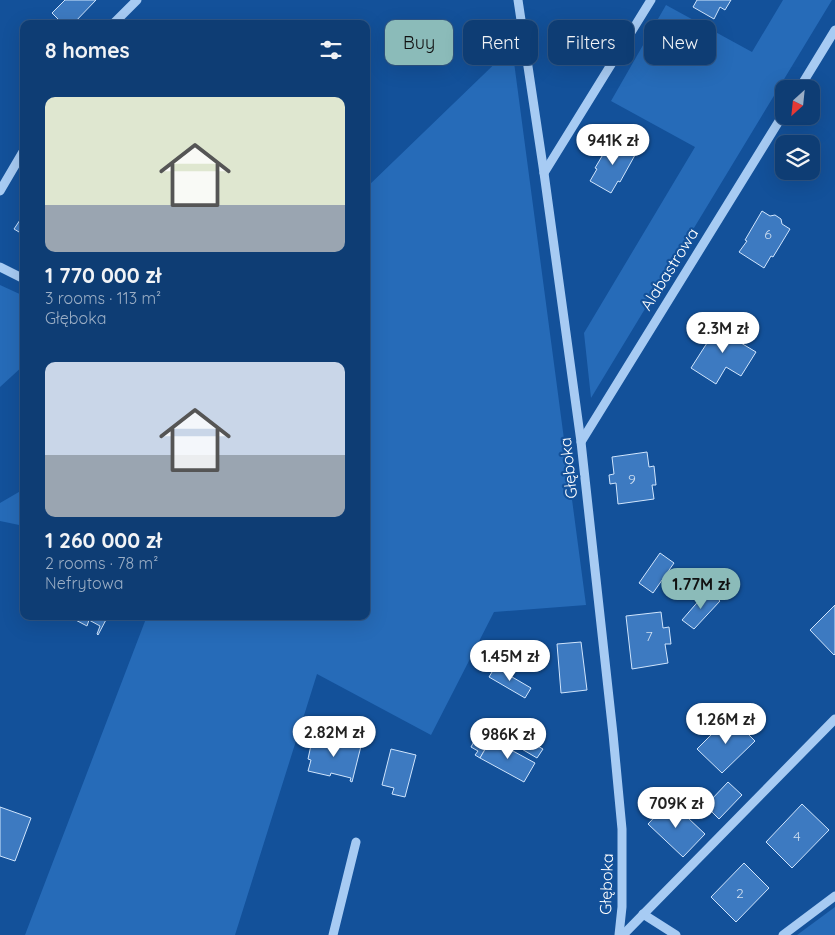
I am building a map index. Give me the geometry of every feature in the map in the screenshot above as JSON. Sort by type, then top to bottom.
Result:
[{"type":"street","points":[[117,20],[137,0]]},
{"type":"street","name":"Głęboka","points":[[518,0],[581,442],[622,829],[622,907],[619,935]]},
{"type":"street","points":[[544,173],[651,0]]},
{"type":"street","points":[[804,80],[835,30]]},
{"type":"street","name":"Alabastrowa","points":[[581,442],[777,125]]},
{"type":"street","points":[[0,191],[20,157]]},
{"type":"street","points":[[0,267],[20,277]]},
{"type":"street","points":[[623,935],[835,719]]},
{"type":"street","points":[[333,935],[356,842]]},
{"type":"street","points":[[783,935],[835,896]]},
{"type":"street","points":[[644,914],[676,935]]},
{"type":"shaded area","points":[[783,0],[832,0],[784,80],[775,80],[775,94],[591,398],[584,333],[695,147],[611,101],[632,65],[634,65],[634,61],[644,43],[644,65],[716,65],[716,32],[752,52]]},
{"type":"shaded area","points":[[666,5],[693,20],[657,20]]},
{"type":"shaded area","points":[[493,65],[514,65],[586,605],[494,612],[431,735],[317,674],[235,935],[25,935],[145,620],[370,620],[370,184]]},
{"type":"shaded area","points":[[0,285],[20,294],[20,369],[0,387]]},
{"type":"shaded area","points":[[20,491],[20,525],[0,521],[0,503]]},
{"type":"shaded area","points":[[835,907],[835,935],[797,935]]},
{"type":"building","points":[[65,0],[96,0],[77,20],[59,20],[52,13]]},
{"type":"building","points":[[697,0],[731,0],[725,10],[720,7],[714,19],[693,7]]},
{"type":"building","points":[[611,141],[621,147],[626,145],[631,148],[632,154],[635,155],[620,182],[618,181],[611,193],[590,181],[597,169],[595,168]]},
{"type":"building","points":[[762,211],[770,216],[775,215],[781,219],[782,224],[790,229],[764,268],[739,252],[747,241],[745,240]]},
{"type":"building","points":[[20,220],[20,233],[14,229]]},
{"type":"building","points":[[720,322],[744,337],[741,343],[756,352],[741,376],[726,367],[716,384],[691,368],[707,343],[704,341],[710,331],[714,333]]},
{"type":"building","points":[[647,452],[649,467],[654,466],[656,485],[652,485],[654,499],[618,504],[616,483],[610,484],[609,475],[614,474],[612,457]]},
{"type":"building","points":[[660,553],[674,563],[653,593],[639,583]]},
{"type":"building","points":[[708,590],[720,601],[694,629],[682,620]]},
{"type":"building","points":[[835,605],[835,654],[834,655],[810,630]]},
{"type":"building","points":[[661,612],[663,628],[669,627],[671,644],[665,644],[668,663],[632,669],[626,616]]},
{"type":"building","points":[[76,620],[89,620],[87,626]]},
{"type":"building","points":[[89,620],[106,620],[98,635],[100,626]]},
{"type":"building","points":[[581,642],[587,690],[561,693],[557,644]]},
{"type":"building","points":[[495,667],[531,688],[525,698],[489,677]]},
{"type":"building","points":[[730,716],[755,741],[722,773],[697,749]]},
{"type":"building","points":[[479,732],[491,739],[480,758],[475,755],[478,751],[471,747]]},
{"type":"building","points":[[317,736],[361,746],[352,782],[350,781],[351,778],[331,773],[330,776],[308,771],[311,760],[308,759],[311,745],[314,746]]},
{"type":"building","points":[[491,739],[535,763],[524,782],[480,758]]},
{"type":"building","points":[[525,739],[543,749],[537,758],[520,748]]},
{"type":"building","points":[[391,749],[416,755],[405,797],[392,794],[394,788],[382,785]]},
{"type":"building","points":[[728,782],[742,795],[719,819],[712,812],[711,800]]},
{"type":"building","points":[[670,801],[705,834],[683,857],[648,824]]},
{"type":"building","points":[[802,804],[829,830],[792,868],[766,842]]},
{"type":"building","points":[[0,807],[31,818],[15,861],[0,856]]},
{"type":"building","points":[[744,863],[769,888],[736,922],[711,897]]}]
